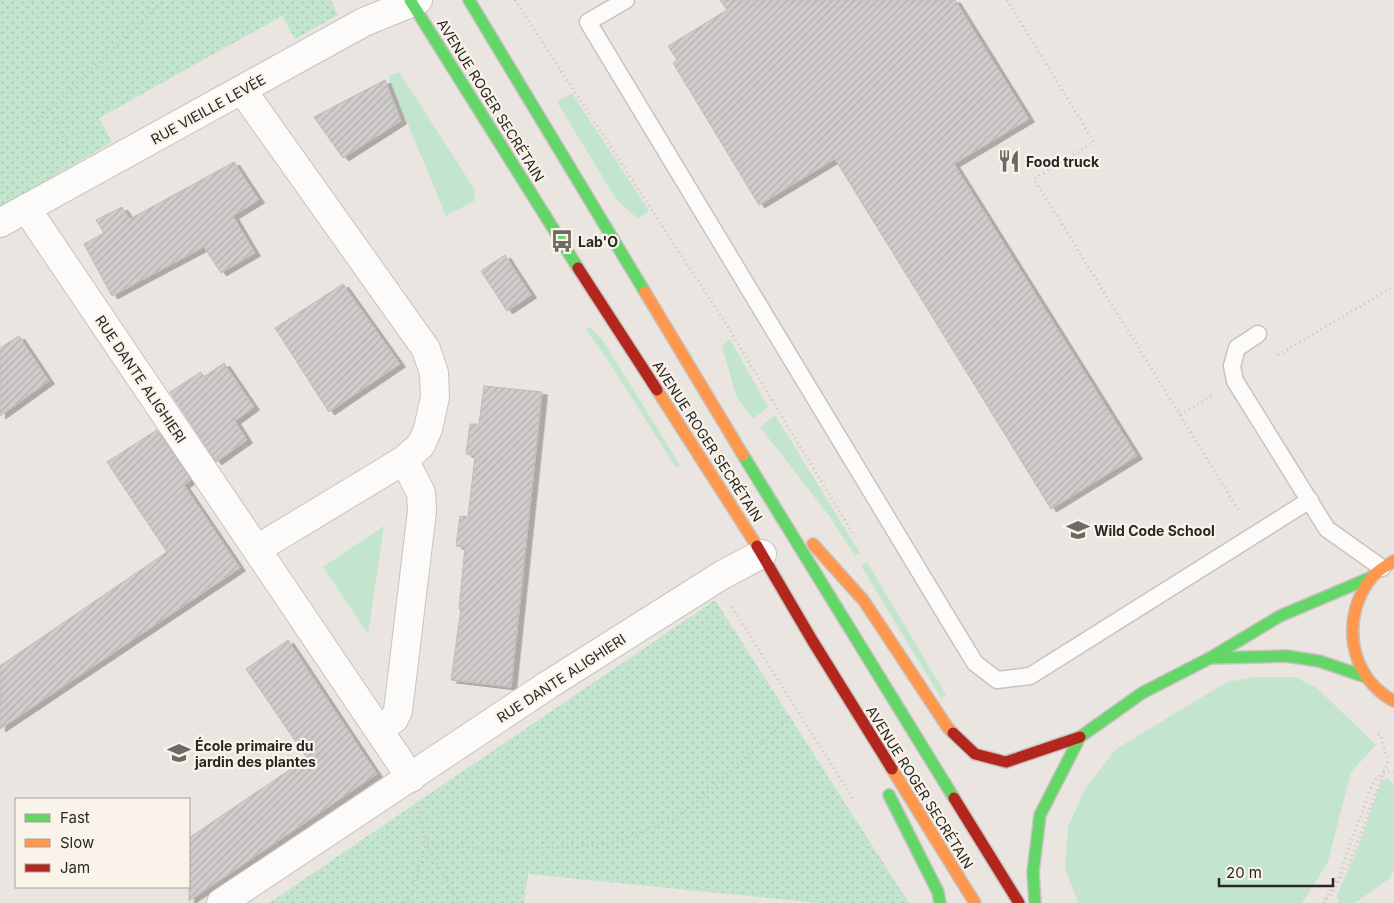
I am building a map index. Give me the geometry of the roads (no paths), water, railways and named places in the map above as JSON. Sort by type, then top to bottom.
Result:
[{"type":"main road","name":"AVENUE ROGER SECRÉTAIN","points":[[469,0],[764,489],[1020,903]]},
{"type":"main road","name":"AVENUE ROGER SECRÉTAIN","points":[[413,1],[526,186],[762,554],[812,640],[975,903]]},
{"type":"main road","points":[[764,489],[864,602],[948,728],[975,754],[1006,762],[1080,736],[1142,693],[1210,658],[1280,616],[1383,569]]},
{"type":"main road","points":[[1383,569],[1359,597],[1352,620],[1352,643],[1366,677],[1376,689],[1393,703]]},
{"type":"main road","points":[[812,640],[868,753]]},
{"type":"main road","points":[[1210,658],[1286,656],[1319,661],[1366,677]]},
{"type":"main road","points":[[1035,903],[1033,872],[1040,815],[1080,736]]},
{"type":"main road","points":[[886,788],[938,892],[940,903]]},
{"type":"street","name":"RUE VIEILLE LEVÉE","points":[[0,223],[364,22],[413,1]]},
{"type":"street","points":[[242,90],[426,349],[434,373],[435,397],[428,429],[421,445],[404,460],[257,549]]},
{"type":"street","name":"RUE DANTE ALIGHIERI","points":[[26,208],[411,778],[548,685],[722,575],[762,554]]},
{"type":"street","points":[[379,730],[394,719],[398,712],[422,511],[421,493],[404,460]]},
{"type":"street","points":[[221,903],[411,778]]},
{"type":"lane","points":[[626,0],[588,22],[975,663],[997,680],[1030,676],[1310,500]]},
{"type":"lane","points":[[1258,334],[1237,348],[1232,366],[1235,382],[1328,529],[1383,569]]},
{"type":"place","name":"Food truck","points":[[1009,161]]},
{"type":"place","name":"Lab'O","points":[[562,241]]},
{"type":"place","name":"Wild Code School","points":[[1078,530]]},
{"type":"place","name":"École primaire du jardin des plantes","points":[[179,753]]}]
